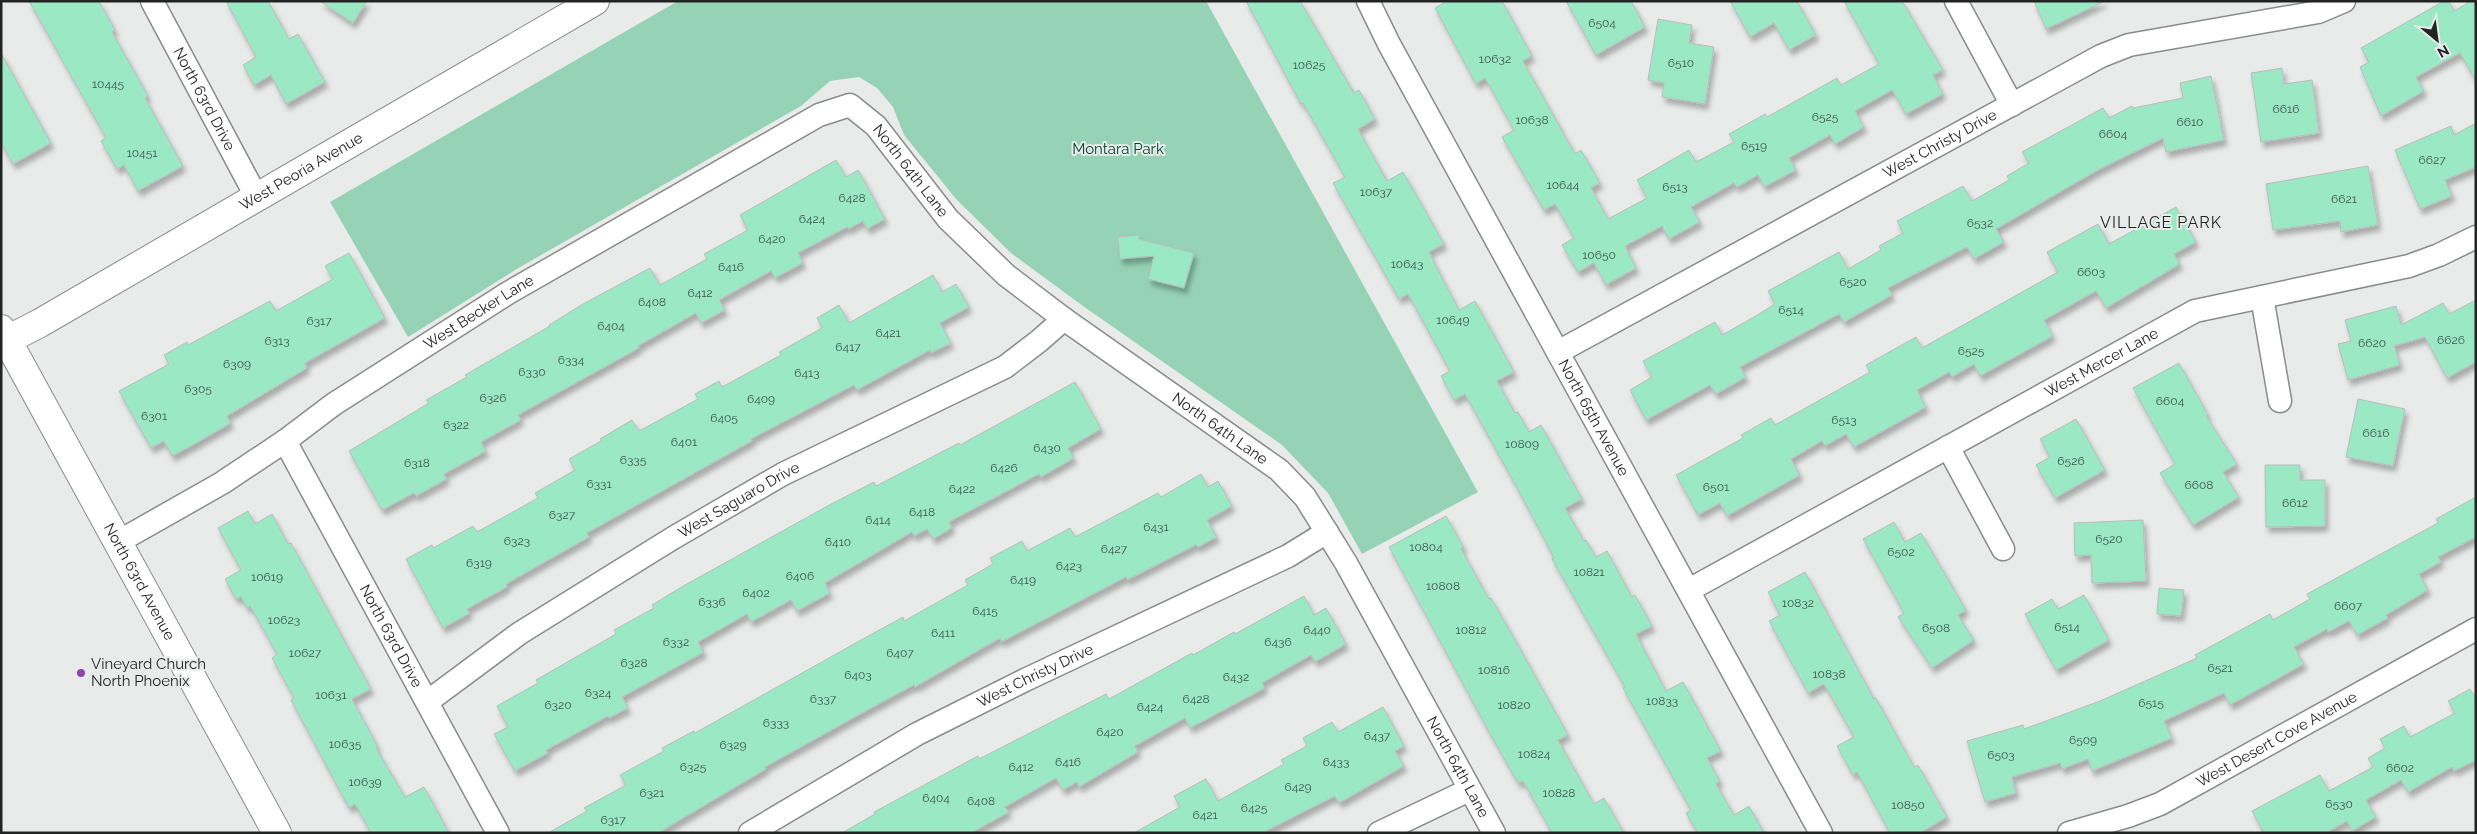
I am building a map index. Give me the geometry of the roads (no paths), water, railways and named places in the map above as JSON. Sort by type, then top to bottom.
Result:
[{"type":"main road","name":"West Peoria Avenue","points":[[3,340],[40,323],[595,1]]},
{"type":"main road","name":"North 63rd Avenue","points":[[3,340],[118,542],[277,833]]},
{"type":"street","name":"North 63rd Drive","points":[[152,1],[256,196]]},
{"type":"street","name":"North 65th Avenue","points":[[1368,1],[1389,44],[1821,833]]},
{"type":"street","points":[[1956,1],[2012,104]]},
{"type":"street","name":"West Christy Drive","points":[[1558,352],[2102,56],[2129,45],[2296,17],[2318,12],[2344,1]]},
{"type":"street","name":"North 64th Lane","points":[[850,106],[876,126],[948,218],[1006,275],[1064,319],[1279,470],[1305,497],[1351,572],[1494,833]]},
{"type":"street","name":"West Becker Lane","points":[[118,542],[222,483],[285,441],[334,404],[508,293],[820,115],[850,106]]},
{"type":"street","name":"West Mercer Lane","points":[[1688,590],[2195,311],[2410,266],[2439,255],[2476,237]]},
{"type":"street","points":[[2262,298],[2280,401]]},
{"type":"street","name":"West Saguaro Drive","points":[[427,702],[520,632],[673,538],[783,474],[1005,367],[1064,319]]},
{"type":"street","name":"North 63rd Drive","points":[[285,441],[498,833]]},
{"type":"street","points":[[1948,447],[2003,549]]},
{"type":"street","name":"West Christy Drive","points":[[750,833],[917,734],[1025,680],[1288,556],[1327,532]]},
{"type":"street","name":"West Desert Cove Avenue","points":[[2069,833],[2128,816],[2160,804],[2476,629]]},
{"type":"street","points":[[1379,833],[1469,790]]},
{"type":"place","name":"Vineyard Church North Phoenix","points":[[81,673]]},
{"type":"district","name":"VILLAGE PARK","points":[[2161,222]]},
{"type":"park label","name":"Montara Park","points":[[1118,149]]}]
